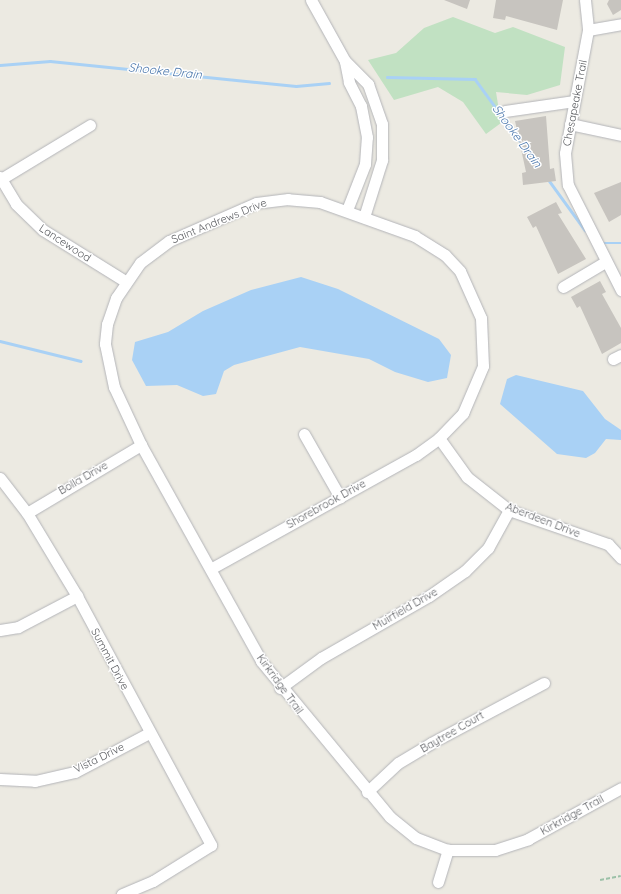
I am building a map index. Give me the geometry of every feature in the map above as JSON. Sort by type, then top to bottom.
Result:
[{"type":"street","points":[[311,0],[345,60],[368,84],[379,110],[383,136],[381,167],[364,217]]},
{"type":"street","name":"Chesapeake Trail","points":[[585,0],[588,30],[565,153],[568,185],[605,262],[621,290]]},
{"type":"street","points":[[588,30],[621,24]]},
{"type":"street","points":[[345,60],[349,82],[361,106],[367,138],[365,164],[347,210]]},
{"type":"street","points":[[505,112],[574,101]]},
{"type":"street","points":[[570,124],[621,135]]},
{"type":"street","points":[[1,178],[90,125]]},
{"type":"street","points":[[367,138],[383,136]]},
{"type":"street","name":"Lancewood","points":[[1,178],[16,204],[43,230],[125,281]]},
{"type":"street","name":"Saint Andrews Drive","points":[[125,281],[160,246],[256,203],[304,199],[347,210],[415,236],[445,255],[464,278],[481,318],[484,342],[478,385],[463,413],[439,438]]},
{"type":"street","points":[[564,287],[605,262]]},
{"type":"street","name":"Kirkridge Trail","points":[[125,281],[107,324],[107,361],[122,407],[141,445],[212,568],[261,661],[280,688],[367,792],[390,817],[416,838],[448,850],[495,850],[528,839],[621,788]]},
{"type":"street","points":[[304,434],[340,497]]},
{"type":"street","name":"Shorebrook Drive","points":[[212,568],[340,497],[439,438]]},
{"type":"street","name":"Aberdeen Drive","points":[[439,438],[467,477],[509,510],[608,544],[621,558]]},
{"type":"street","name":"Bolla Drive","points":[[27,513],[141,445]]},
{"type":"street","name":"Summit Drive","points":[[0,478],[27,513],[77,596],[149,733],[211,846],[153,881],[122,894]]},
{"type":"street","name":"Muirfield Drive","points":[[280,688],[322,658],[429,596],[465,572],[488,548],[509,510]]},
{"type":"street","points":[[0,630],[18,627],[77,596]]},
{"type":"street","name":"Baytree Court","points":[[367,792],[398,763],[431,743],[544,683]]},
{"type":"street","name":"Vista Drive","points":[[0,779],[35,781],[75,772],[149,733]]},
{"type":"street","points":[[438,882],[448,850]]},
{"type":"path","points":[[600,880],[621,876]]},
{"type":"green space","points":[[453,17],[495,33],[513,27],[565,47],[560,85],[527,95],[496,92],[501,123],[486,134],[463,102],[438,87],[394,100],[368,60],[396,53],[424,28]]},
{"type":"water","points":[[301,277],[338,289],[439,339],[451,355],[447,378],[428,382],[395,372],[369,359],[300,347],[234,365],[224,371],[216,394],[203,396],[177,385],[146,386],[132,360],[135,342],[168,332],[203,311],[251,290]]},
{"type":"water","points":[[516,375],[583,391],[605,419],[621,430],[621,440],[606,439],[595,453],[586,458],[557,454],[500,404],[507,379]]},
{"type":"building","points":[[444,0],[470,0],[467,9]]},
{"type":"building","points":[[496,0],[563,0],[557,30],[506,16],[505,20],[493,18]]},
{"type":"building","points":[[609,0],[621,0],[621,10],[613,15],[607,4]]},
{"type":"building","points":[[546,116],[550,169],[554,168],[556,181],[523,185],[522,173],[526,172],[515,121]]},
{"type":"building","points":[[621,182],[621,215],[609,222],[594,193]]},
{"type":"building","points":[[556,202],[562,213],[558,214],[586,259],[558,274],[536,226],[533,228],[527,217]]},
{"type":"building","points":[[600,281],[606,292],[602,294],[621,328],[621,343],[602,354],[580,306],[577,308],[571,297]]},
{"type":"waterway","name":"Shooke Drain","points":[[0,65],[50,61],[296,86],[329,83]]},
{"type":"waterway","name":"Shooke Drain","points":[[387,77],[475,79],[520,141]]},
{"type":"waterway","name":"Shooke Drain","points":[[548,179],[585,230]]},
{"type":"waterway","name":"Shooke Drain","points":[[602,243],[621,243]]},
{"type":"waterway","points":[[0,341],[81,361]]}]
